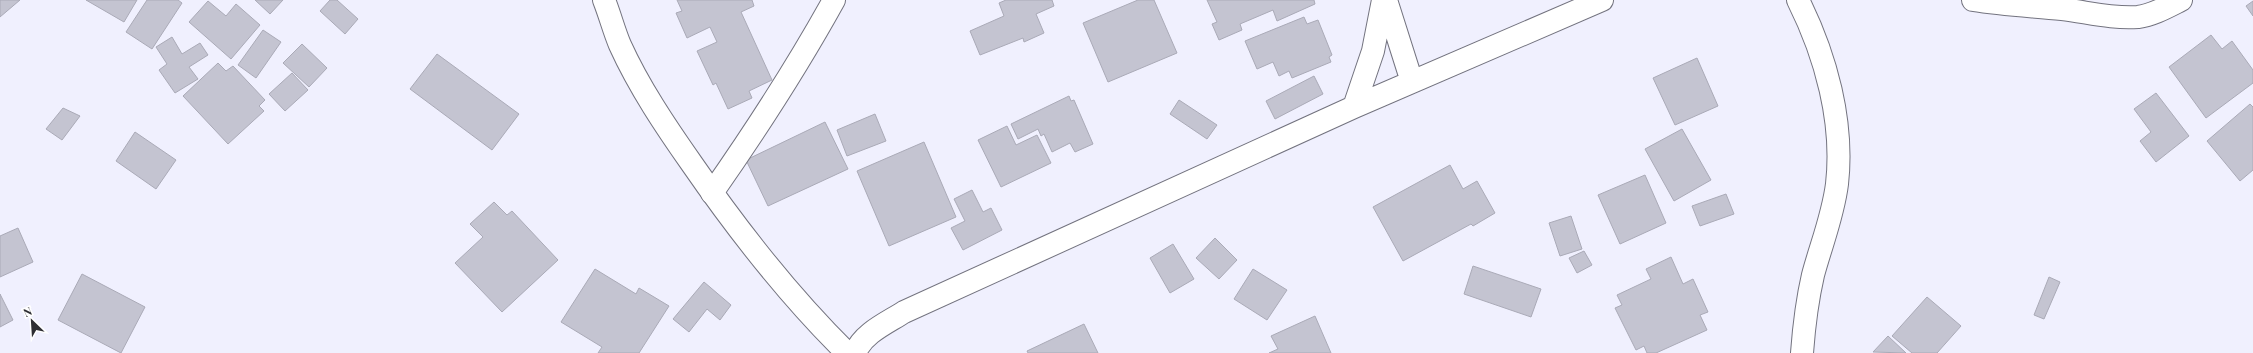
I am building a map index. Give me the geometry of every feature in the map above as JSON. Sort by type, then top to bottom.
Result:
[{"type":"street","points":[[604,0],[620,46],[663,122],[712,193],[777,279],[817,324],[847,353]]},
{"type":"street","points":[[712,193],[755,132],[788,80],[834,0]]},
{"type":"street","points":[[1384,0],[1412,82]]},
{"type":"street","points":[[1354,107],[1373,51],[1384,0]]},
{"type":"street","points":[[855,353],[858,345],[870,334],[904,312],[1354,107],[1602,0]]},
{"type":"street","points":[[1798,0],[1822,56],[1833,105],[1839,147],[1837,185],[1830,219],[1814,274],[1804,317],[1802,353]]},
{"type":"street","points":[[1973,0],[2003,6],[2060,9],[2114,17],[2139,17],[2158,12],[2181,0]]},
{"type":"building","points":[[0,0],[20,0],[0,17]]},
{"type":"building","points":[[86,0],[137,0],[124,22]]},
{"type":"building","points":[[147,0],[178,0],[182,3],[152,49],[126,32]]},
{"type":"building","points":[[255,0],[283,0],[270,14]]},
{"type":"building","points":[[330,0],[337,0],[358,19],[345,34],[320,11]]},
{"type":"building","points":[[677,0],[752,0],[754,6],[741,12],[772,80],[749,91],[752,98],[728,109],[716,83],[713,85],[697,51],[717,42],[710,27],[687,38],[676,13],[682,11]]},
{"type":"building","points":[[1006,0],[1052,0],[1054,6],[1036,14],[1044,33],[1024,42],[1023,38],[980,55],[970,31],[1004,16],[999,3]]},
{"type":"building","points":[[1138,0],[1154,0],[1177,53],[1108,82],[1083,23]]},
{"type":"building","points":[[1207,0],[1314,0],[1315,4],[1277,21],[1273,10],[1240,24],[1242,30],[1219,40],[1212,24],[1217,22]]},
{"type":"building","points":[[208,1],[226,16],[236,4],[260,25],[231,59],[189,22]]},
{"type":"building","points":[[2253,1],[2253,16],[2246,6]]},
{"type":"building","points":[[1304,17],[1307,24],[1318,20],[1332,55],[1329,57],[1331,62],[1292,78],[1289,71],[1279,76],[1273,62],[1257,69],[1245,41]]},
{"type":"building","points":[[263,30],[281,42],[256,78],[238,65]]},
{"type":"building","points":[[2211,35],[2222,49],[2232,41],[2253,70],[2253,83],[2206,118],[2169,67]]},
{"type":"building","points":[[172,37],[182,54],[200,43],[208,55],[189,67],[198,79],[175,93],[159,70],[167,64],[156,47]]},
{"type":"building","points":[[302,44],[327,68],[309,87],[283,63]]},
{"type":"building","points":[[437,54],[519,114],[492,150],[410,89]]},
{"type":"building","points":[[1697,58],[1718,106],[1675,125],[1653,78]]},
{"type":"building","points":[[218,63],[226,71],[233,66],[265,100],[259,106],[264,111],[228,144],[183,96]]},
{"type":"building","points":[[292,73],[308,90],[285,111],[269,94]]},
{"type":"building","points":[[1314,76],[1323,94],[1275,119],[1266,101]]},
{"type":"building","points":[[2156,93],[2189,136],[2156,162],[2140,141],[2151,132],[2134,109]]},
{"type":"building","points":[[1069,96],[1071,101],[1074,100],[1093,144],[1075,152],[1070,143],[1052,152],[1044,134],[1041,136],[1038,129],[1018,139],[1011,124]]},
{"type":"building","points":[[1179,100],[1217,125],[1207,139],[1170,114]]},
{"type":"building","points":[[2250,104],[2253,107],[2253,170],[2240,181],[2207,141]]},
{"type":"building","points":[[63,108],[80,116],[62,140],[46,129]]},
{"type":"building","points":[[875,114],[886,141],[847,156],[837,130]]},
{"type":"building","points":[[825,122],[848,169],[768,206],[746,160]]},
{"type":"building","points":[[1007,126],[1016,145],[1037,135],[1051,163],[1001,187],[978,140]]},
{"type":"building","points":[[1682,129],[1711,180],[1674,201],[1645,149]]},
{"type":"building","points":[[135,132],[176,160],[156,189],[116,161]]},
{"type":"building","points":[[924,142],[956,217],[889,246],[857,171]]},
{"type":"building","points":[[1450,165],[1463,189],[1477,181],[1495,213],[1473,226],[1471,224],[1403,261],[1373,207]]},
{"type":"building","points":[[1645,175],[1666,223],[1620,244],[1598,195]]},
{"type":"building","points":[[972,190],[983,212],[991,208],[1002,230],[963,250],[951,228],[965,221],[954,199]]},
{"type":"building","points":[[1726,194],[1734,214],[1700,226],[1692,206]]},
{"type":"building","points":[[494,202],[507,215],[512,211],[558,260],[502,312],[455,263],[483,237],[470,224]]},
{"type":"building","points":[[1571,216],[1582,249],[1560,256],[1549,223]]},
{"type":"building","points":[[18,228],[33,262],[0,277],[0,236]]},
{"type":"building","points":[[1215,238],[1237,260],[1219,279],[1196,258]]},
{"type":"building","points":[[1173,244],[1194,279],[1170,293],[1150,258]]},
{"type":"building","points":[[1584,251],[1592,265],[1577,273],[1569,258]]},
{"type":"building","points":[[1671,257],[1683,284],[1693,279],[1708,312],[1700,315],[1707,330],[1656,353],[1647,353],[1644,346],[1636,350],[1615,308],[1622,305],[1617,295],[1651,279],[1646,269]]},
{"type":"building","points":[[1473,266],[1541,289],[1531,317],[1464,294]]},
{"type":"building","points":[[595,269],[636,294],[639,288],[669,306],[639,353],[598,353],[602,347],[561,322]]},
{"type":"building","points":[[1253,269],[1287,290],[1267,320],[1234,299]]},
{"type":"building","points":[[82,274],[145,307],[121,353],[58,320]]},
{"type":"building","points":[[2049,277],[2060,282],[2044,319],[2034,315]]},
{"type":"building","points":[[704,282],[731,305],[720,320],[707,309],[689,332],[673,319]]},
{"type":"building","points":[[0,294],[13,320],[0,327]]},
{"type":"building","points":[[1927,297],[1961,326],[1937,353],[1912,353],[1892,336]]},
{"type":"building","points":[[1315,316],[1331,353],[1269,353],[1278,349],[1271,336]]},
{"type":"building","points":[[1084,324],[1098,353],[1028,353],[1027,351]]},
{"type":"building","points":[[1888,336],[1906,353],[1873,352]]}]
